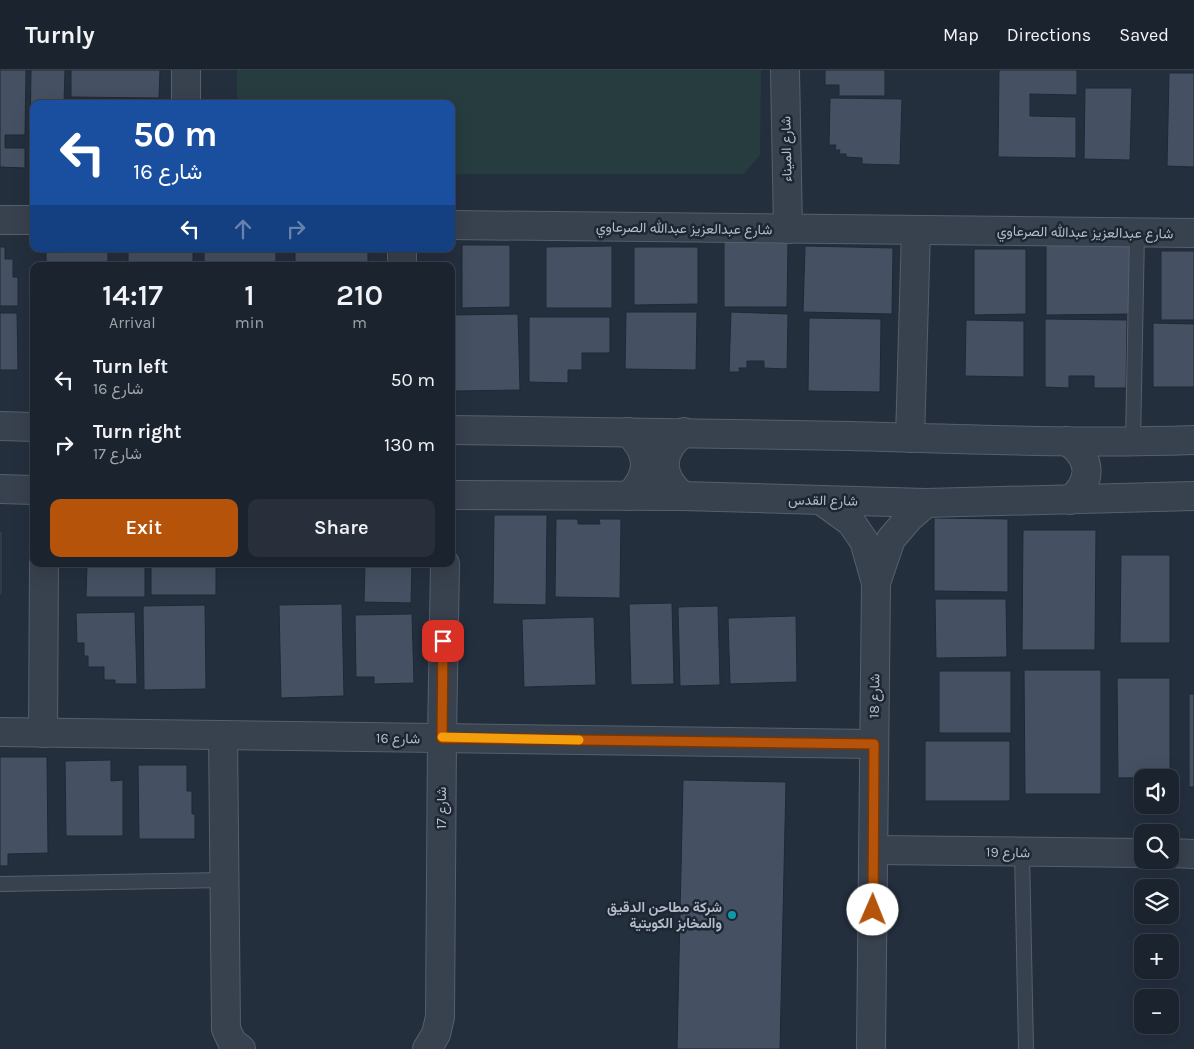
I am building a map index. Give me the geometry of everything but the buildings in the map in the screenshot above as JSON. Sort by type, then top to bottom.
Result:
[{"type":"street","points":[[186,70],[186,100]]},
{"type":"street","name":"شارع الميناء","points":[[785,70],[788,229]]},
{"type":"street","points":[[0,220],[30,220]]},
{"type":"street","name":"شارع عبدالعزيز عبدالله الصرعاوي","points":[[455,225],[1194,233]]},
{"type":"street","points":[[910,438],[916,230]]},
{"type":"street","points":[[0,426],[30,427]]},
{"type":"street","points":[[455,430],[684,432],[1133,442],[1194,440]]},
{"type":"street","points":[[628,432],[637,440],[643,451],[645,463],[644,476],[638,487],[629,496]]},
{"type":"street","points":[[683,496],[673,488],[666,477],[664,464],[670,445],[684,432]]},
{"type":"street","points":[[1067,441],[1077,448],[1084,458],[1087,470],[1085,482],[1079,493],[1070,500]]},
{"type":"street","points":[[0,489],[30,490]]},
{"type":"street","name":"شارع القدس","points":[[455,494],[683,496],[926,502],[1194,496]]},
{"type":"street","name":"شارع 18","points":[[822,500],[851,522],[864,541],[876,583],[871,1049]]},
{"type":"street","name":"شارع 18","points":[[876,583],[891,539],[908,518],[926,502]]},
{"type":"street","points":[[43,733],[44,567]]},
{"type":"street","name":"شارع 17","points":[[427,1049],[436,1034],[440,1017],[445,567]]},
{"type":"street","name":"شارع 16","points":[[0,732],[874,744]]},
{"type":"street","points":[[223,735],[226,1029],[232,1042],[241,1049]]},
{"type":"street","name":"شارع 19","points":[[874,850],[1134,853]]},
{"type":"street","points":[[1179,853],[1194,854]]},
{"type":"lane","points":[[1133,442],[1138,233]]},
{"type":"lane","points":[[1022,852],[1026,1049]]},
{"type":"lane","points":[[0,884],[224,880]]},
{"type":"green space","points":[[237,70],[761,70],[760,155],[744,174],[455,174],[455,100],[237,100]]},
{"type":"slow traffic","points":[[442,737],[579,740]]},
{"type":"place","name":"شركة مطاحن الدقيق والمخابز الكويتية","points":[[732,915]]},
{"type":"route","points":[[443,641],[442,738],[874,744],[873,910]]}]
